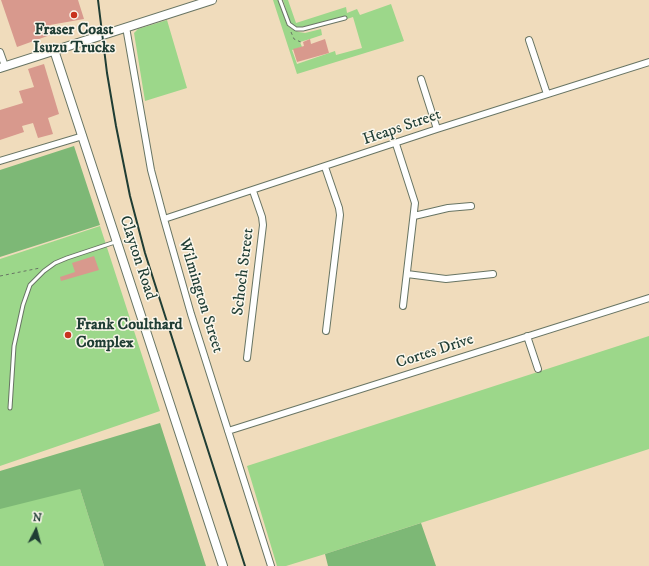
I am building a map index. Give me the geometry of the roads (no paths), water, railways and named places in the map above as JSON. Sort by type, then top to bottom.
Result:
[{"type":"street","points":[[0,52],[2,67],[212,0]]},
{"type":"street","name":"Wilmington Street","points":[[126,27],[151,170],[164,219],[189,307],[271,566]]},
{"type":"street","points":[[529,40],[547,94]]},
{"type":"street","name":"Clayton Road","points":[[54,50],[223,566]]},
{"type":"street","name":"Heaps Street","points":[[164,219],[396,144],[437,129],[649,62]]},
{"type":"street","points":[[421,79],[437,129]]},
{"type":"street","points":[[0,162],[83,136]]},
{"type":"street","points":[[396,144],[415,203],[408,274],[403,306]]},
{"type":"street","points":[[325,167],[340,215],[326,331]]},
{"type":"street","name":"Schoch Street","points":[[246,358],[263,225],[262,217],[253,191]]},
{"type":"street","points":[[414,216],[448,208],[471,206]]},
{"type":"street","points":[[408,274],[446,279],[493,274]]},
{"type":"street","name":"Cortes Drive","points":[[228,431],[649,298]]},
{"type":"street","points":[[527,336],[538,369]]},
{"type":"lane","points":[[280,0],[292,28],[300,30],[345,18]]},
{"type":"lane","points":[[10,408],[12,360],[23,305],[30,285],[50,265],[117,242]]},
{"type":"railway","points":[[98,0],[107,73],[130,196],[145,253],[245,566]]},
{"type":"place","name":"Fraser Coast Isuzu Trucks","points":[[74,15]]},
{"type":"place","name":"Frank Coulthard Complex","points":[[68,335]]}]
